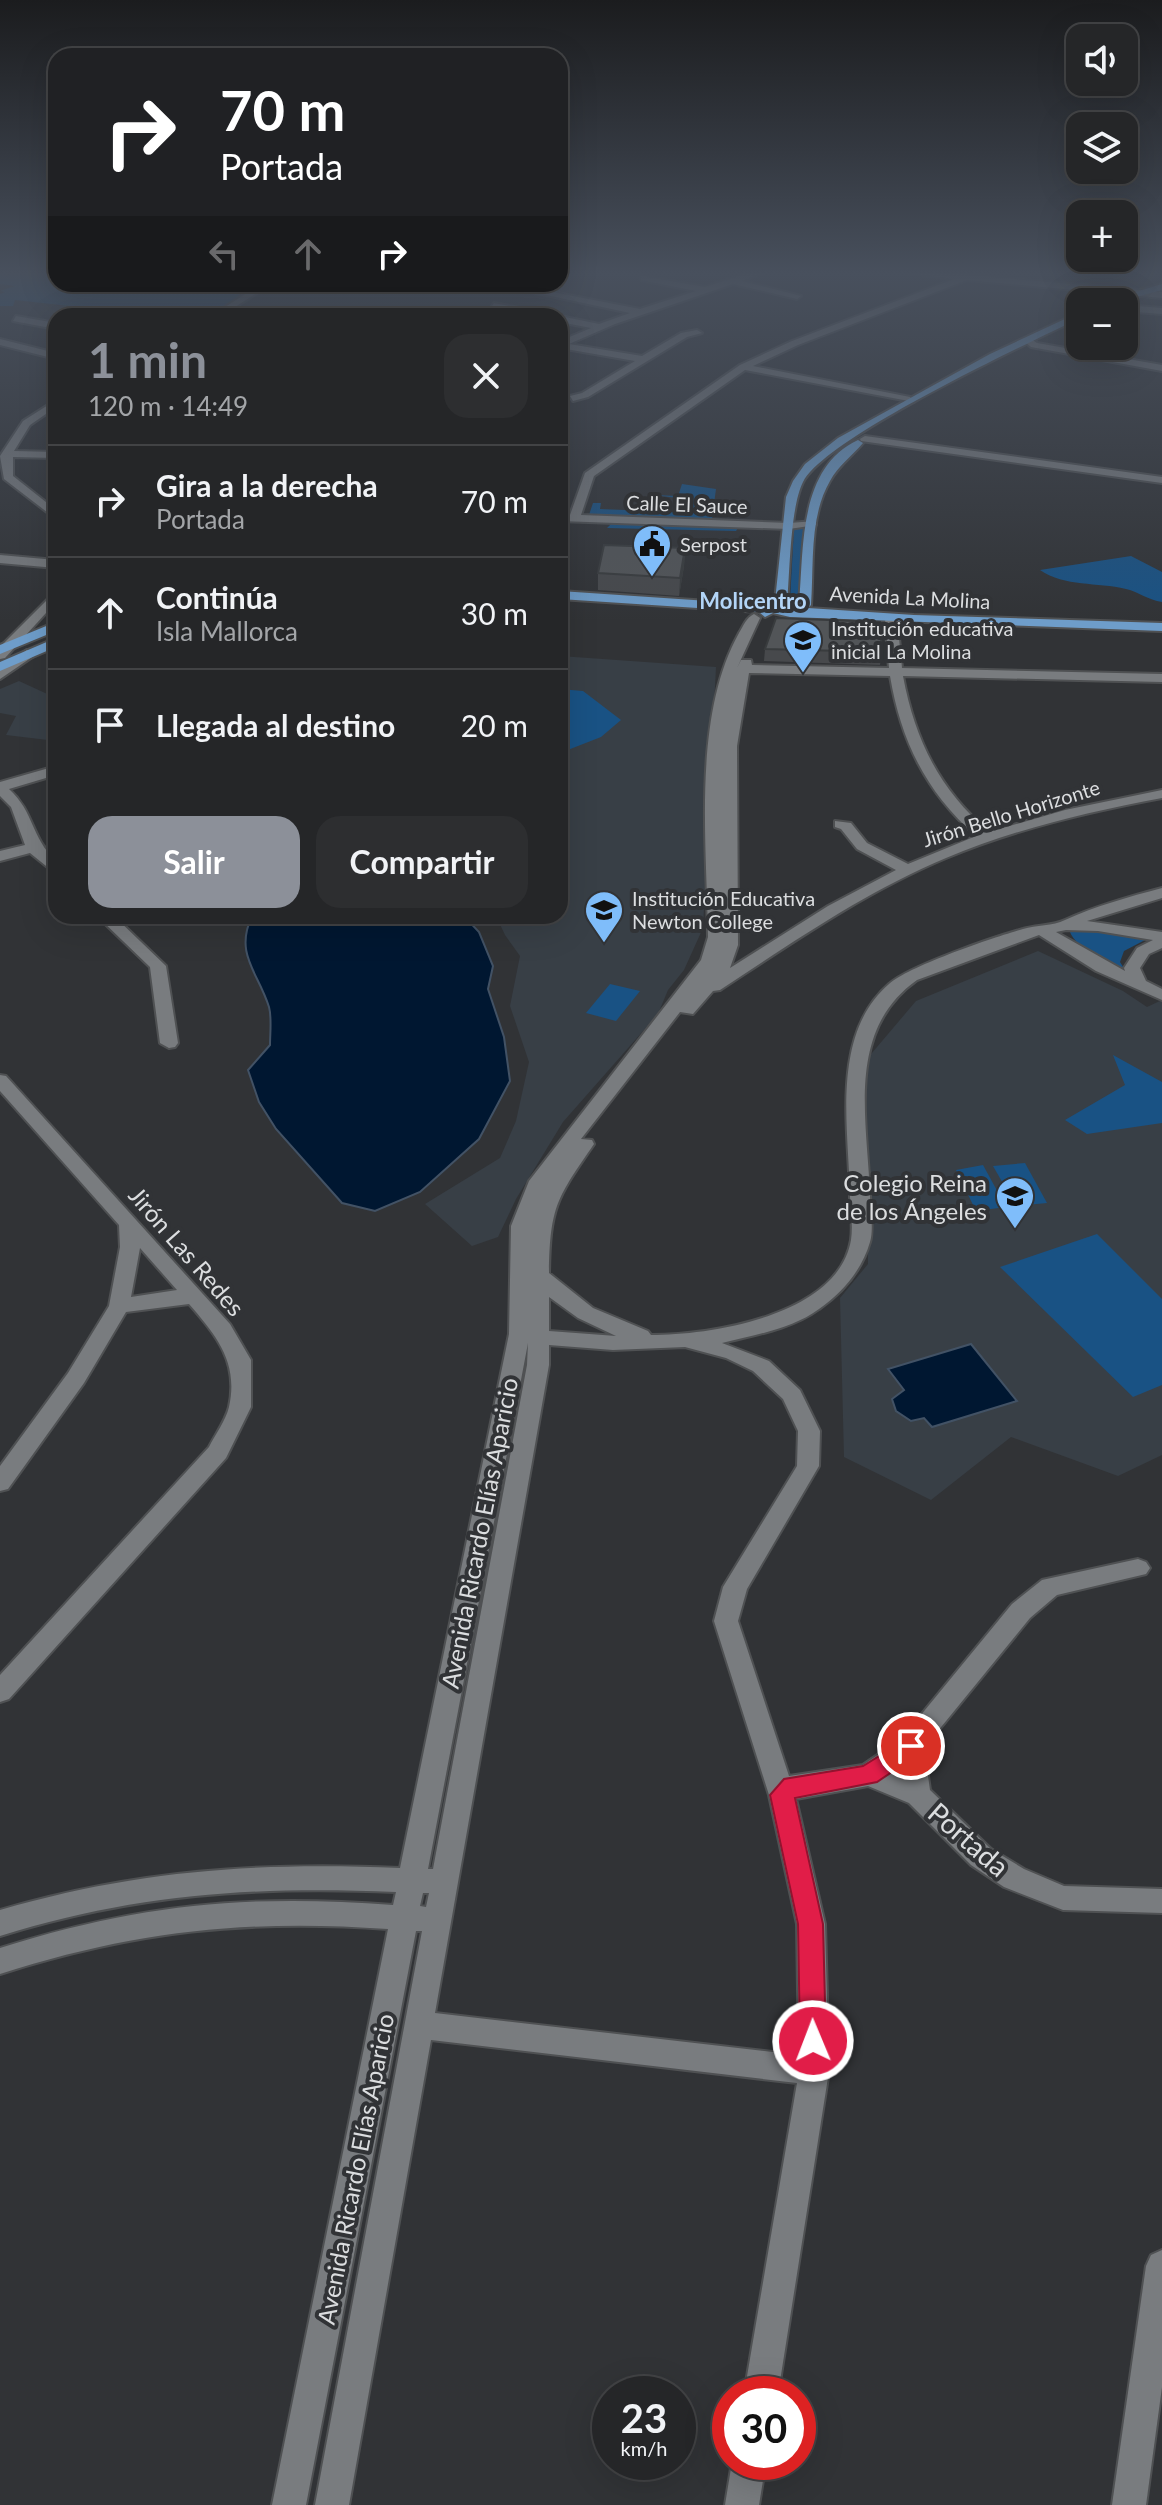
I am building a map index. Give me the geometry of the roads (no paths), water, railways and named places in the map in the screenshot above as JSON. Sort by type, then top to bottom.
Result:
[{"type":"main road","points":[[797,611],[805,605],[814,497],[821,482],[864,433],[933,388]]},
{"type":"main road","points":[[764,615],[781,603],[792,497],[798,481],[821,454],[864,433],[879,430],[954,388]]},
{"type":"main road","name":"Avenida La Molina","points":[[568,596],[764,615],[797,611],[890,620]]},
{"type":"main road","name":"Avenida La Molina","points":[[568,604],[1162,630]]},
{"type":"main road","points":[[4,650],[48,630]]},
{"type":"main road","points":[[0,667],[48,646]]},
{"type":"street","points":[[573,398],[596,388]]},
{"type":"street","points":[[574,519],[589,475],[713,388]]},
{"type":"street","points":[[849,388],[910,400]]},
{"type":"street","points":[[48,408],[10,425],[4,454],[8,477],[48,510]]},
{"type":"street","points":[[864,433],[1162,480]]},
{"type":"street","points":[[4,454],[48,455]]},
{"type":"street","name":"Calle El Sauce","points":[[568,519],[789,526],[812,523]]},
{"type":"street","points":[[0,559],[48,563]]},
{"type":"street","points":[[4,650],[48,603]]},
{"type":"street","name":"Avenida Ricardo Elías Aparicio","points":[[332,2505],[444,1882],[529,1326],[540,1275],[540,1226],[553,1187],[665,1035],[721,971],[730,945],[730,746],[743,669],[764,615]]},
{"type":"street","name":"Avenida Ricardo Elías Aparicio","points":[[289,2505],[410,1881],[518,1400],[538,1365],[529,1326],[521,1226],[536,1185],[709,960],[715,944],[714,780],[723,689],[738,647],[764,615]]},
{"type":"street","points":[[890,620],[901,714],[913,746],[939,791],[959,816],[987,838]]},
{"type":"street","points":[[0,675],[32,653]]},
{"type":"street","points":[[743,669],[1162,678]]},
{"type":"street","points":[[48,773],[0,788],[18,805],[33,847],[48,861]]},
{"type":"street","name":"Jirón Bello Horizonte","points":[[672,1010],[865,892],[908,870],[987,838],[1162,794]]},
{"type":"street","points":[[840,824],[846,826],[862,846],[908,870]]},
{"type":"street","points":[[0,856],[33,847]]},
{"type":"street","points":[[538,1365],[543,1355],[554,1346],[568,1342],[692,1342],[744,1333],[788,1318],[844,1278],[857,1260],[861,1241],[857,1072],[863,1036],[885,998],[911,976],[1041,930],[1066,925],[1105,908],[1162,893]]},
{"type":"street","points":[[113,924],[158,966],[169,1043]]},
{"type":"street","points":[[1066,925],[1098,926],[1162,940]]},
{"type":"street","points":[[1041,930],[1102,967],[1162,995]]},
{"type":"street","points":[[1139,985],[1132,968],[1137,955],[1162,940]]},
{"type":"street","points":[[730,945],[761,955]]},
{"type":"street","name":"Jirón Las Redes","points":[[0,1080],[223,1329],[240,1360],[240,1407],[218,1452],[0,1692]]},
{"type":"street","points":[[0,1483],[76,1378],[119,1306],[130,1247],[128,1220]]},
{"type":"street","points":[[540,1275],[557,1294],[581,1310],[634,1335],[664,1342]]},
{"type":"street","points":[[119,1306],[170,1297],[195,1297]]},
{"type":"street","points":[[529,1326],[581,1310]]},
{"type":"street","points":[[529,1326],[568,1342]]},
{"type":"street","points":[[692,1342],[733,1353],[761,1366],[792,1395],[809,1431],[808,1466],[735,1587],[726,1621],[782,1795],[811,1924],[814,2071],[764,2376]]},
{"type":"street","points":[[782,1795],[792,1786],[869,1775],[911,1746],[1021,1611],[1050,1587],[1138,1568]]},
{"type":"street","points":[[911,1746],[918,1795]]},
{"type":"street","name":"Portada","points":[[869,1775],[918,1795],[981,1857],[1014,1878],[1063,1898],[1162,1901]]},
{"type":"street","points":[[32,1950],[11,1919],[95,1897],[173,1883],[238,1877],[444,1882]]},
{"type":"street","points":[[0,1961],[107,1930],[236,1912],[316,1912],[437,1920]]},
{"type":"street","points":[[419,2025],[814,2071]]},
{"type":"street","points":[[1129,2505],[1162,2266]]},
{"type":"street","points":[[742,2505],[746,2480]]},
{"type":"place","name":"Serpost","points":[[652,578]]},
{"type":"place","name":"Institución educativa inicial La Molina","points":[[803,674]]},
{"type":"place","name":"Institución Educativa Newton College","points":[[604,944]]},
{"type":"place","name":"Colegio Reina de los Ángeles","points":[[1015,1230]]},
{"type":"district","name":"Molicentro","points":[[753,600]]}]
